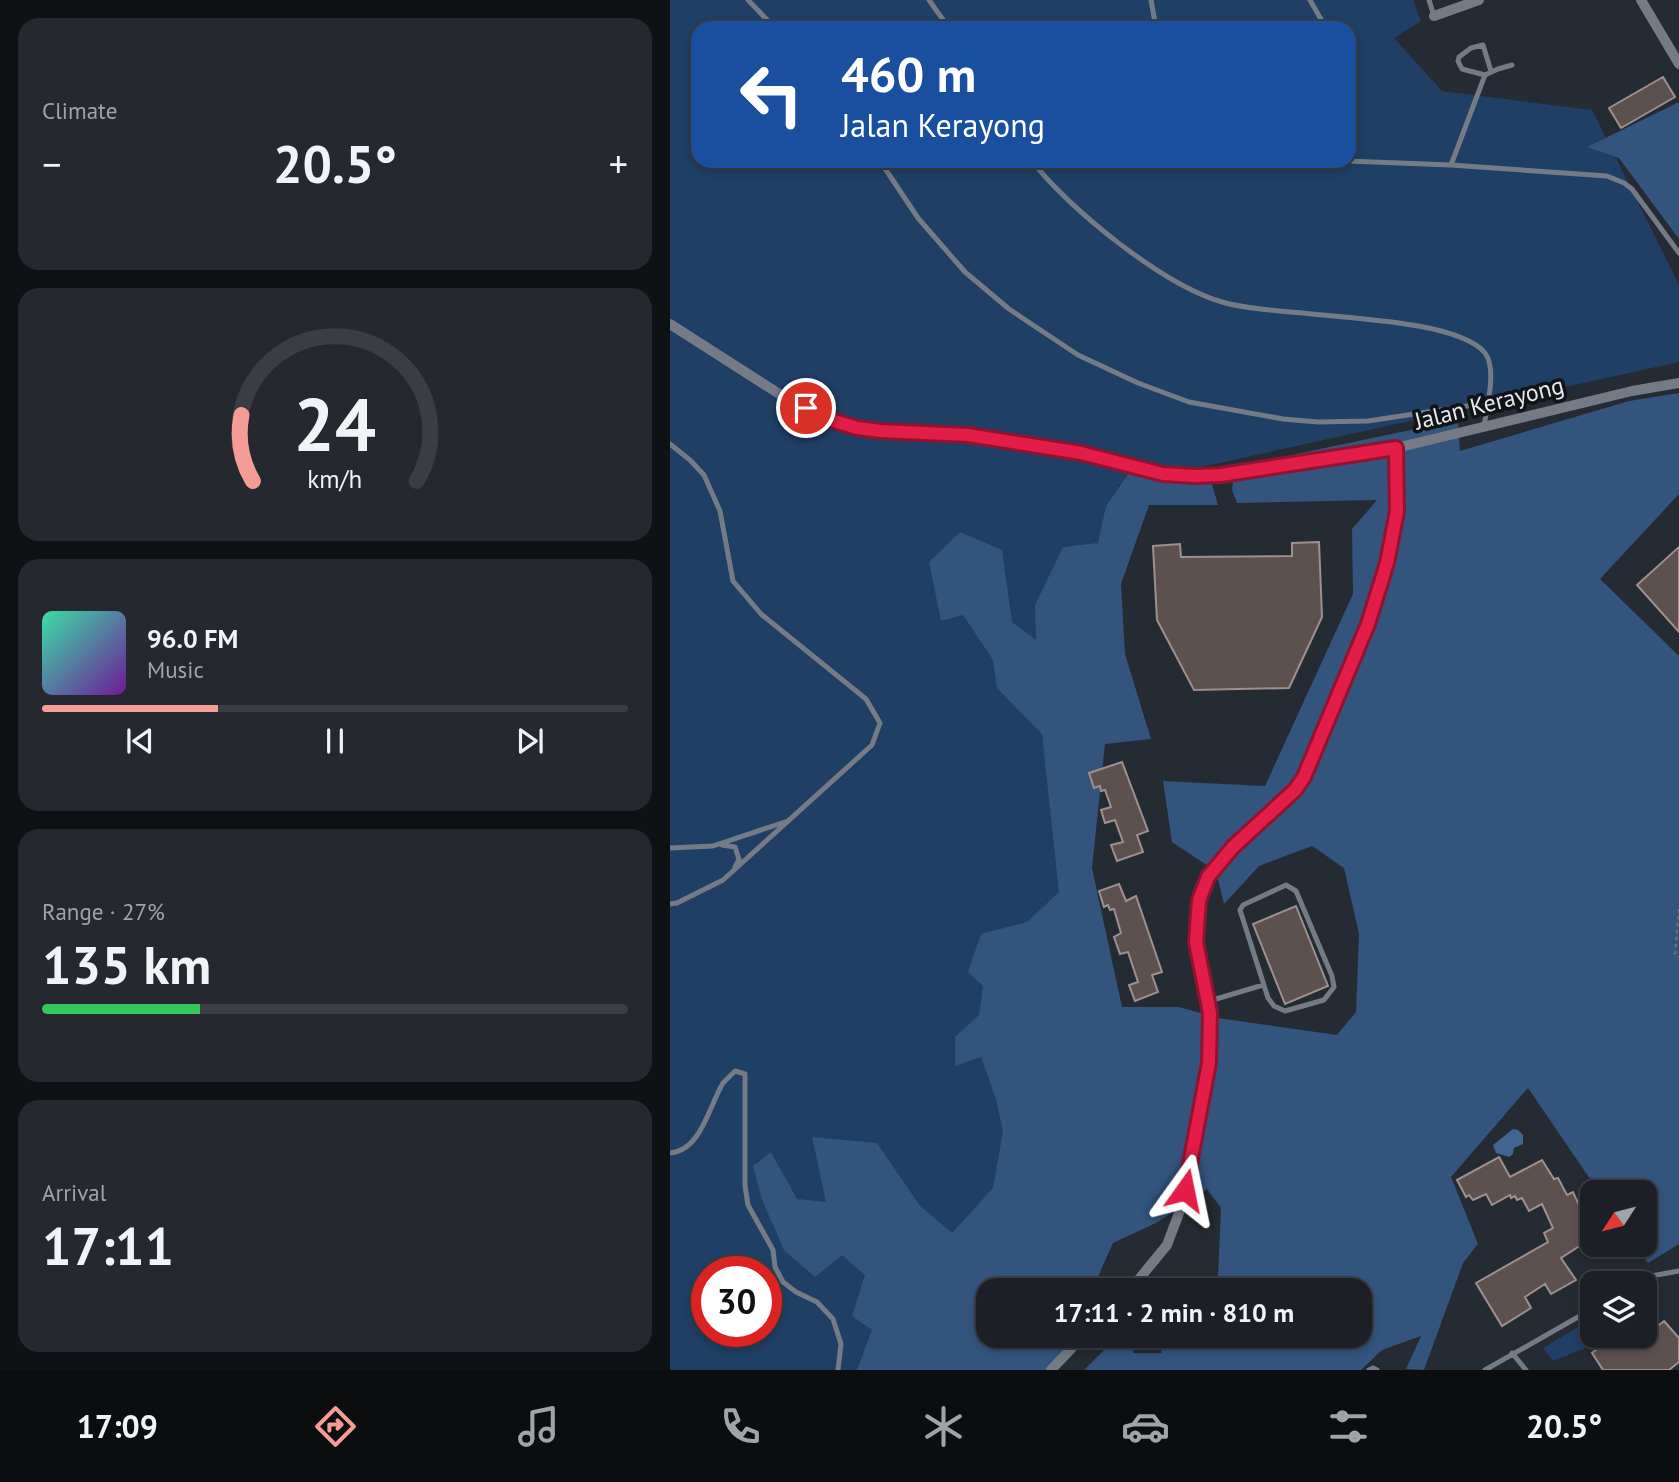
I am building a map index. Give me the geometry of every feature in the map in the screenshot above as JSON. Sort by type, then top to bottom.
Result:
[{"type":"street","points":[[1434,16],[1479,0]]},
{"type":"street","points":[[1641,0],[1679,64]]},
{"type":"street","name":"Jalan Kerayong","points":[[670,324],[784,397],[828,419],[857,428],[980,437],[1081,453],[1163,474],[1195,476],[1221,475],[1396,448],[1632,391],[1679,383]]},
{"type":"street","points":[[1140,1278],[1167,1245],[1179,1213],[1202,1110],[1209,1063],[1210,1013],[1196,942],[1199,900],[1208,877],[1233,847],[1295,790],[1304,777],[1368,624],[1389,556],[1397,511],[1396,448]]},
{"type":"street","points":[[1051,1370],[1072,1348]]},
{"type":"lane","points":[[748,0],[768,21]]},
{"type":"lane","points":[[929,0],[944,21]]},
{"type":"lane","points":[[1151,0],[1155,21]]},
{"type":"lane","points":[[1310,0],[1322,21]]},
{"type":"lane","points":[[1429,0],[1434,16]]},
{"type":"lane","points":[[1485,75],[1462,69],[1459,57],[1471,48],[1483,45],[1491,71]]},
{"type":"lane","points":[[1451,165],[1485,75],[1512,65]]},
{"type":"lane","points":[[1356,161],[1607,176],[1632,189],[1679,253]]},
{"type":"lane","points":[[885,168],[918,218],[965,272],[1009,309],[1078,355],[1138,383],[1189,402],[1283,419],[1318,422],[1368,421],[1487,403]]},
{"type":"lane","points":[[1038,168],[1074,205],[1149,266],[1222,302],[1286,313],[1370,319],[1437,330],[1474,343],[1487,355],[1491,376],[1484,426]]},
{"type":"lane","points":[[670,444],[704,475],[720,511],[733,581],[761,614],[866,699],[880,723],[872,745],[723,880],[670,904]]},
{"type":"lane","points":[[713,846],[791,820]]},
{"type":"lane","points":[[670,848],[726,844],[735,847],[739,859],[723,880]]},
{"type":"lane","points":[[1286,885],[1296,891],[1332,976],[1334,987],[1324,1000],[1285,1011],[1274,1006],[1263,985],[1240,910],[1243,905],[1286,885]]},
{"type":"lane","points":[[1206,1002],[1263,985]]},
{"type":"lane","points":[[670,1153],[685,1149],[703,1125],[724,1083],[735,1070],[745,1074],[745,1186],[748,1205],[773,1250],[775,1267],[783,1282],[817,1302],[833,1319],[841,1344],[838,1370]]},
{"type":"lane","points":[[1657,1276],[1677,1274]]},
{"type":"lane","points":[[1486,1370],[1580,1315]]},
{"type":"lane","points":[[1512,1353],[1526,1370]]},
{"type":"lane","points":[[1369,1370],[1377,1370]]},
{"type":"path","points":[[1679,909],[1675,954],[1679,957]]},
{"type":"shaded area","points":[[670,0],[1413,0],[1421,21],[1394,38],[1442,91],[1592,110],[1679,285],[1679,362],[1119,485],[1053,1144],[891,1370],[670,1370]]},
{"type":"shaded area","points":[[1679,102],[1679,239],[1619,158],[1587,147]]},
{"type":"shaded area","points":[[1679,393],[1679,494],[1600,579],[1679,656],[1679,1244],[1648,1263],[1644,1257],[1657,1257],[1657,1180],[1591,1180],[1528,1088],[1451,1177],[1478,1244],[1463,1263],[1424,1370],[1406,1369],[1421,1336],[1382,1350],[1361,1370],[1084,1370],[1106,1348],[1134,1348],[1133,1353],[1161,1353],[1162,1348],[1372,1348],[1372,1278],[1218,1278],[1221,1208],[1207,1189],[1158,1222],[1113,1243],[1097,1278],[976,1278],[976,1348],[1066,1348],[1046,1370],[857,1370],[872,1330],[852,1316],[865,1275],[842,1255],[815,1277],[784,1250],[762,1200],[753,1166],[771,1152],[797,1199],[826,1202],[812,1137],[877,1143],[920,1206],[952,1233],[993,1188],[1003,1131],[996,1099],[981,1057],[955,1066],[955,1037],[979,1015],[983,986],[968,972],[981,934],[1027,922],[1059,892],[1042,734],[997,688],[993,660],[963,615],[941,621],[929,562],[960,532],[1002,550],[1012,622],[1036,640],[1035,605],[1063,547],[1098,543],[1106,506],[1131,470],[1208,470],[1218,505],[1149,505],[1121,584],[1125,654],[1151,739],[1105,744],[1092,868],[1122,1007],[1179,1007],[1218,1018],[1337,1035],[1356,1012],[1359,934],[1344,868],[1312,846],[1259,866],[1224,904],[1216,871],[1172,842],[1163,781],[1265,786],[1353,594],[1352,529],[1377,500],[1237,503],[1232,490],[1235,467],[1458,420],[1460,451],[1629,401]]},
{"type":"shaded area","points":[[1513,1129],[1523,1135],[1523,1144],[1514,1148],[1509,1157],[1496,1153],[1493,1145]]},
{"type":"shaded area","points":[[1580,1326],[1580,1348],[1583,1349],[1553,1361],[1543,1348]]},
{"type":"building","points":[[1663,77],[1675,97],[1621,128],[1609,108]]},
{"type":"building","points":[[1319,542],[1322,617],[1289,688],[1194,690],[1157,620],[1153,546],[1180,544],[1181,557],[1292,556],[1292,543]]},
{"type":"building","points":[[1679,547],[1679,632],[1637,585]]},
{"type":"building","points":[[1122,762],[1148,831],[1137,835],[1143,852],[1117,861],[1111,845],[1123,842],[1115,820],[1105,823],[1101,810],[1111,807],[1105,790],[1101,791],[1100,786],[1094,788],[1089,773]]},
{"type":"building","points":[[1119,884],[1126,901],[1136,896],[1162,972],[1152,975],[1158,992],[1135,1001],[1129,985],[1138,982],[1128,952],[1120,954],[1114,937],[1121,933],[1114,909],[1110,910],[1108,905],[1104,907],[1099,891]]},
{"type":"building","points":[[1296,906],[1328,986],[1285,1004],[1253,924]]},
{"type":"building","points":[[1499,1157],[1510,1177],[1542,1160],[1554,1179],[1558,1178],[1567,1195],[1573,1192],[1580,1207],[1580,1246],[1561,1258],[1576,1280],[1551,1294],[1545,1284],[1525,1297],[1531,1308],[1502,1326],[1476,1283],[1548,1242],[1544,1233],[1553,1228],[1542,1204],[1529,1211],[1522,1198],[1517,1200],[1510,1195],[1492,1205],[1486,1194],[1473,1200],[1469,1195],[1466,1197],[1457,1180]]},
{"type":"building","points":[[1664,1321],[1679,1338],[1679,1362],[1669,1370],[1603,1370],[1592,1353],[1598,1348],[1657,1348],[1657,1326]]},
{"type":"route","points":[[806,408],[828,419],[857,428],[989,438],[1081,453],[1163,474],[1221,475],[1396,448],[1397,511],[1393,543],[1368,624],[1304,777],[1295,790],[1233,847],[1208,877],[1199,900],[1196,942],[1210,1013],[1209,1063],[1185,1190]]}]
